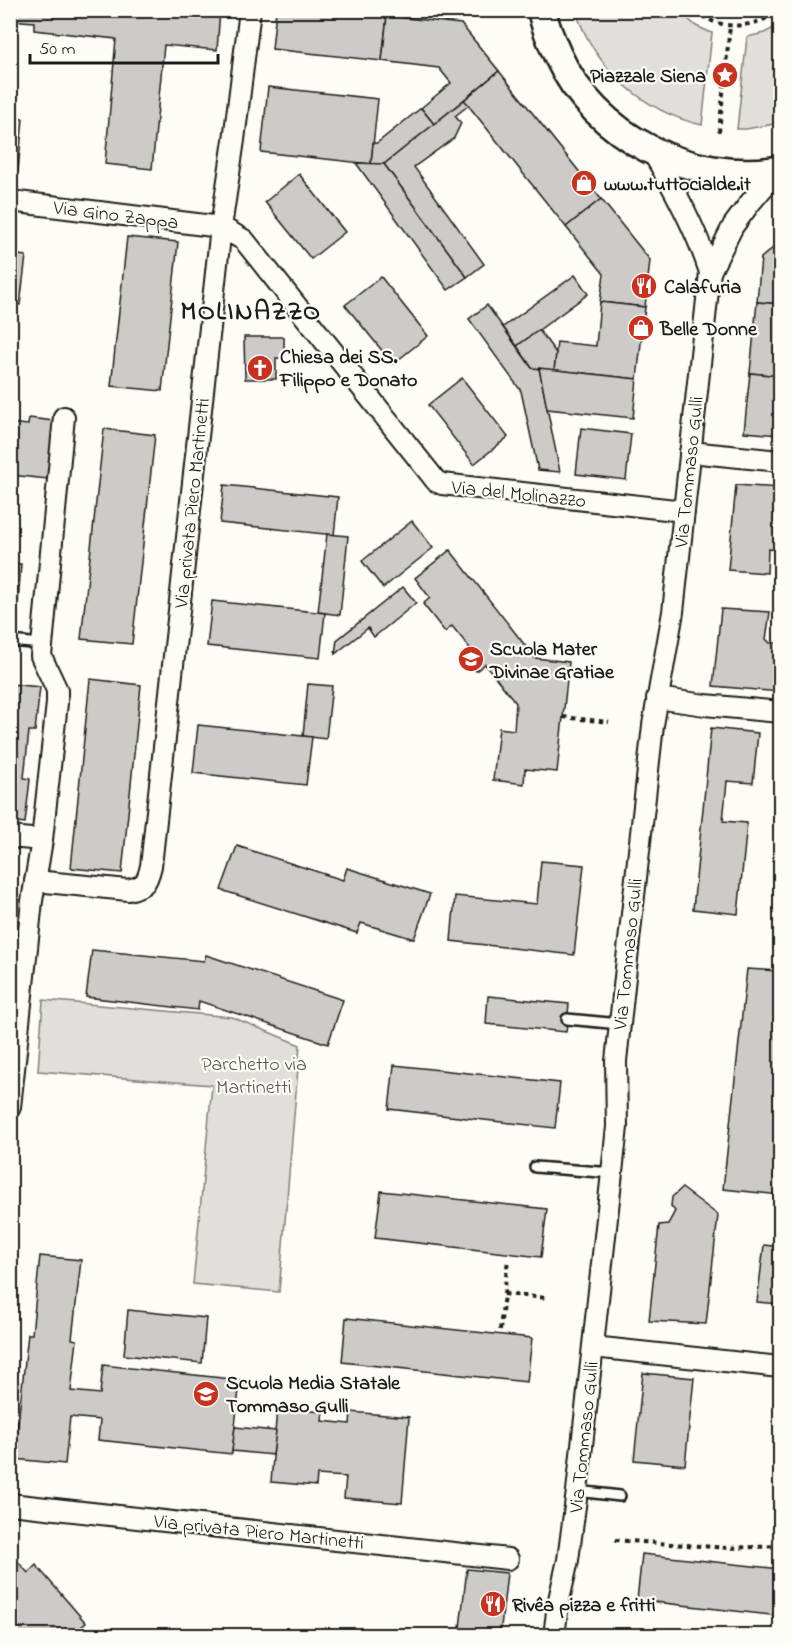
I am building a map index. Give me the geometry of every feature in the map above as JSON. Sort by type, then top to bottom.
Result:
[{"type":"main road","points":[[542,10],[561,63],[574,85],[609,123],[630,139],[676,161],[701,168],[752,173],[779,170]]},
{"type":"street","name":"Via privata Piero Martinetti","points":[[35,881],[128,890],[141,887],[148,879],[221,227],[250,10]]},
{"type":"street","name":"Via Tommaso Gulli","points":[[652,151],[691,223],[710,272]]},
{"type":"street","name":"Via Tommaso Gulli","points":[[554,1635],[578,1491],[617,1127],[615,1071],[620,1024],[657,698],[673,612],[710,272],[733,226],[750,202],[779,170]]},
{"type":"street","name":"Via Gino Zappa","points":[[10,201],[221,227]]},
{"type":"street","name":"Via del Molinazzo","points":[[221,227],[244,240],[436,481],[453,486],[684,511]]},
{"type":"street","points":[[10,1107],[57,703],[57,690],[41,656],[64,417]]},
{"type":"street","points":[[690,452],[780,461]]},
{"type":"street","points":[[657,698],[705,705],[780,711]]},
{"type":"street","points":[[10,837],[42,840]]},
{"type":"street","points":[[592,1347],[780,1367]]},
{"type":"street","name":"Via privata Piero Martinetti","points":[[10,1504],[508,1559]]},
{"type":"lane","points":[[10,640],[42,644]]},
{"type":"lane","points":[[567,1018],[620,1024]]},
{"type":"lane","points":[[535,1167],[612,1173]]},
{"type":"lane","points":[[578,1491],[620,1496]]},
{"type":"path","points":[[695,10],[713,22],[730,26],[748,26],[765,21],[780,11]]},
{"type":"path","points":[[719,132],[730,26]]},
{"type":"path","points":[[563,717],[609,722]]},
{"type":"path","points":[[500,1330],[508,1259]]},
{"type":"path","points":[[504,1294],[547,1298]]},
{"type":"path","points":[[774,1513],[780,1512]]},
{"type":"path","points":[[615,1540],[728,1548],[780,1546]]},
{"type":"green space","points":[[576,11],[679,11],[696,26],[712,33],[702,125],[660,110],[624,84],[608,69],[595,51]]},
{"type":"green space","points":[[780,25],[780,123],[737,129],[747,37],[764,33]]},
{"type":"green space","name":"Parchetto via Martinetti","points":[[43,1000],[232,1017],[300,1045],[279,1292],[193,1284],[212,1085],[38,1071]]},
{"type":"building","points":[[10,10],[220,10],[217,50],[164,45],[152,169],[105,164],[116,39],[34,30],[34,22],[10,20]]},
{"type":"building","points":[[276,10],[337,10],[387,16],[382,61],[272,49]]},
{"type":"building","points":[[387,16],[461,24],[499,71],[434,124],[421,108],[451,83],[439,68],[382,61]]},
{"type":"building","points":[[499,71],[601,199],[566,227],[464,100]]},
{"type":"building","points":[[268,87],[378,99],[371,164],[261,152]]},
{"type":"building","points":[[464,100],[469,105],[455,116],[461,123],[454,138],[414,167],[484,264],[467,277],[384,164]]},
{"type":"building","points":[[421,108],[434,124],[384,164],[371,164],[373,143],[377,143]]},
{"type":"building","points":[[10,118],[23,119],[18,171],[10,170]]},
{"type":"building","points":[[356,163],[384,164],[467,277],[448,290]]},
{"type":"building","points":[[299,174],[345,232],[311,259],[265,202]]},
{"type":"building","points":[[601,199],[650,260],[645,307],[600,302],[604,274],[566,227]]},
{"type":"building","points":[[127,237],[178,242],[162,391],[111,386]]},
{"type":"building","points":[[780,242],[780,304],[757,302],[761,258]]},
{"type":"building","points":[[10,254],[26,256],[20,305],[10,304]]},
{"type":"building","points":[[575,275],[588,294],[517,346],[503,327]]},
{"type":"building","points":[[381,277],[428,336],[393,364],[345,305]]},
{"type":"building","points":[[600,302],[645,307],[637,379],[554,370],[557,342],[596,346]]},
{"type":"building","points":[[757,302],[780,304],[780,376],[750,373]]},
{"type":"building","points":[[487,305],[532,368],[539,368],[560,472],[538,470],[521,391],[469,319]]},
{"type":"building","points":[[539,330],[556,353],[554,370],[532,368],[517,346]]},
{"type":"building","name":"Chiesa dei SS. Filippo e Donato","points":[[244,337],[284,337],[284,358],[276,358],[276,379],[245,379]]},
{"type":"building","points":[[539,368],[637,379],[633,418],[547,409]]},
{"type":"building","points":[[750,373],[780,376],[780,435],[744,432]]},
{"type":"building","points":[[462,378],[508,437],[474,464],[428,405]]},
{"type":"building","points":[[29,418],[54,421],[48,479],[10,475],[10,423],[28,425]]},
{"type":"building","points":[[581,428],[631,434],[626,480],[576,474]]},
{"type":"building","points":[[104,429],[155,435],[132,644],[81,639]]},
{"type":"building","points":[[224,485],[338,497],[334,535],[220,523]]},
{"type":"building","points":[[736,485],[780,488],[780,550],[768,549],[767,573],[728,570]]},
{"type":"building","points":[[412,521],[433,548],[383,588],[362,561]]},
{"type":"building","points":[[327,534],[348,536],[340,615],[318,612]]},
{"type":"building","points":[[450,550],[535,658],[569,662],[557,772],[525,769],[524,784],[493,780],[499,728],[514,730],[516,703],[485,664],[476,671],[470,664],[478,658],[452,626],[445,632],[423,604],[430,598],[415,578]]},
{"type":"building","points":[[10,564],[21,564],[17,615],[10,615]]},
{"type":"building","points":[[403,587],[416,603],[374,637],[368,628],[335,654],[337,640]]},
{"type":"building","points":[[212,601],[325,613],[320,658],[207,646]]},
{"type":"building","points":[[721,609],[770,612],[766,639],[770,643],[780,643],[780,692],[713,686]]},
{"type":"building","points":[[90,679],[141,685],[122,873],[71,868]]},
{"type":"building","points":[[10,684],[40,687],[35,731],[29,731],[24,778],[30,779],[25,823],[10,821]]},
{"type":"building","points":[[308,684],[332,686],[326,739],[303,736]]},
{"type":"building","points":[[198,725],[312,737],[306,785],[193,773]]},
{"type":"building","points":[[711,728],[758,733],[753,783],[727,781],[723,821],[747,823],[738,914],[693,909]]},
{"type":"building","points":[[237,846],[343,880],[347,868],[430,894],[414,939],[361,923],[357,933],[221,890]]},
{"type":"building","points":[[541,861],[584,865],[574,955],[451,941],[455,896],[537,904]]},
{"type":"building","points":[[92,950],[204,961],[206,955],[343,1000],[328,1044],[199,1001],[198,1010],[86,997]]},
{"type":"building","points":[[747,969],[780,971],[780,1195],[723,1189]]},
{"type":"building","points":[[488,996],[569,1004],[566,1032],[486,1024]]},
{"type":"building","points":[[394,1065],[560,1083],[555,1128],[389,1109]]},
{"type":"building","points":[[682,1188],[718,1215],[706,1324],[649,1321],[659,1225],[668,1224],[675,1211],[671,1206],[672,1197]]},
{"type":"building","points":[[381,1191],[547,1209],[541,1257],[375,1238]]},
{"type":"building","points":[[764,1245],[780,1247],[780,1304],[757,1302]]},
{"type":"building","points":[[40,1256],[81,1260],[72,1339],[77,1340],[71,1391],[100,1394],[103,1365],[240,1380],[232,1454],[98,1440],[100,1420],[70,1417],[65,1464],[14,1459],[28,1334],[32,1334]]},
{"type":"building","points":[[128,1310],[206,1318],[202,1363],[124,1355]]},
{"type":"building","points":[[346,1318],[532,1338],[527,1382],[342,1362]]},
{"type":"building","points":[[643,1373],[694,1378],[685,1465],[634,1460]]},
{"type":"building","points":[[277,1408],[323,1412],[322,1421],[350,1424],[351,1412],[409,1417],[402,1503],[344,1498],[346,1477],[317,1475],[316,1486],[271,1482]]},
{"type":"building","points":[[235,1427],[276,1431],[273,1455],[232,1451]]},
{"type":"building","points":[[642,1554],[780,1569],[780,1616],[637,1600]]},
{"type":"building","points":[[12,1555],[28,1573],[36,1565],[86,1623],[76,1631],[81,1636],[22,1636],[10,1622],[10,1556]]},
{"type":"building","points":[[467,1569],[507,1573],[500,1636],[459,1636]]},
{"type":"place","name":"Piazzale Siena","points":[[725,75]]},
{"type":"place","name":"www.tuttocialde.it","points":[[584,183]]},
{"type":"place","name":"Calafuria","points":[[644,286]]},
{"type":"place","name":"Belle Donne","points":[[641,328]]},
{"type":"place","name":"Chiesa dei SS. Filippo e Donato","points":[[260,368]]},
{"type":"place","name":"Scuola Mater Divinae Gratiae","points":[[471,659]]},
{"type":"place","name":"Scuola Media Statale Tommaso Gulli","points":[[206,1394]]},
{"type":"place","name":"Rivêa pizza e fritti","points":[[493,1604]]},
{"type":"district","name":"MOLINAZZO","points":[[251,310]]}]
